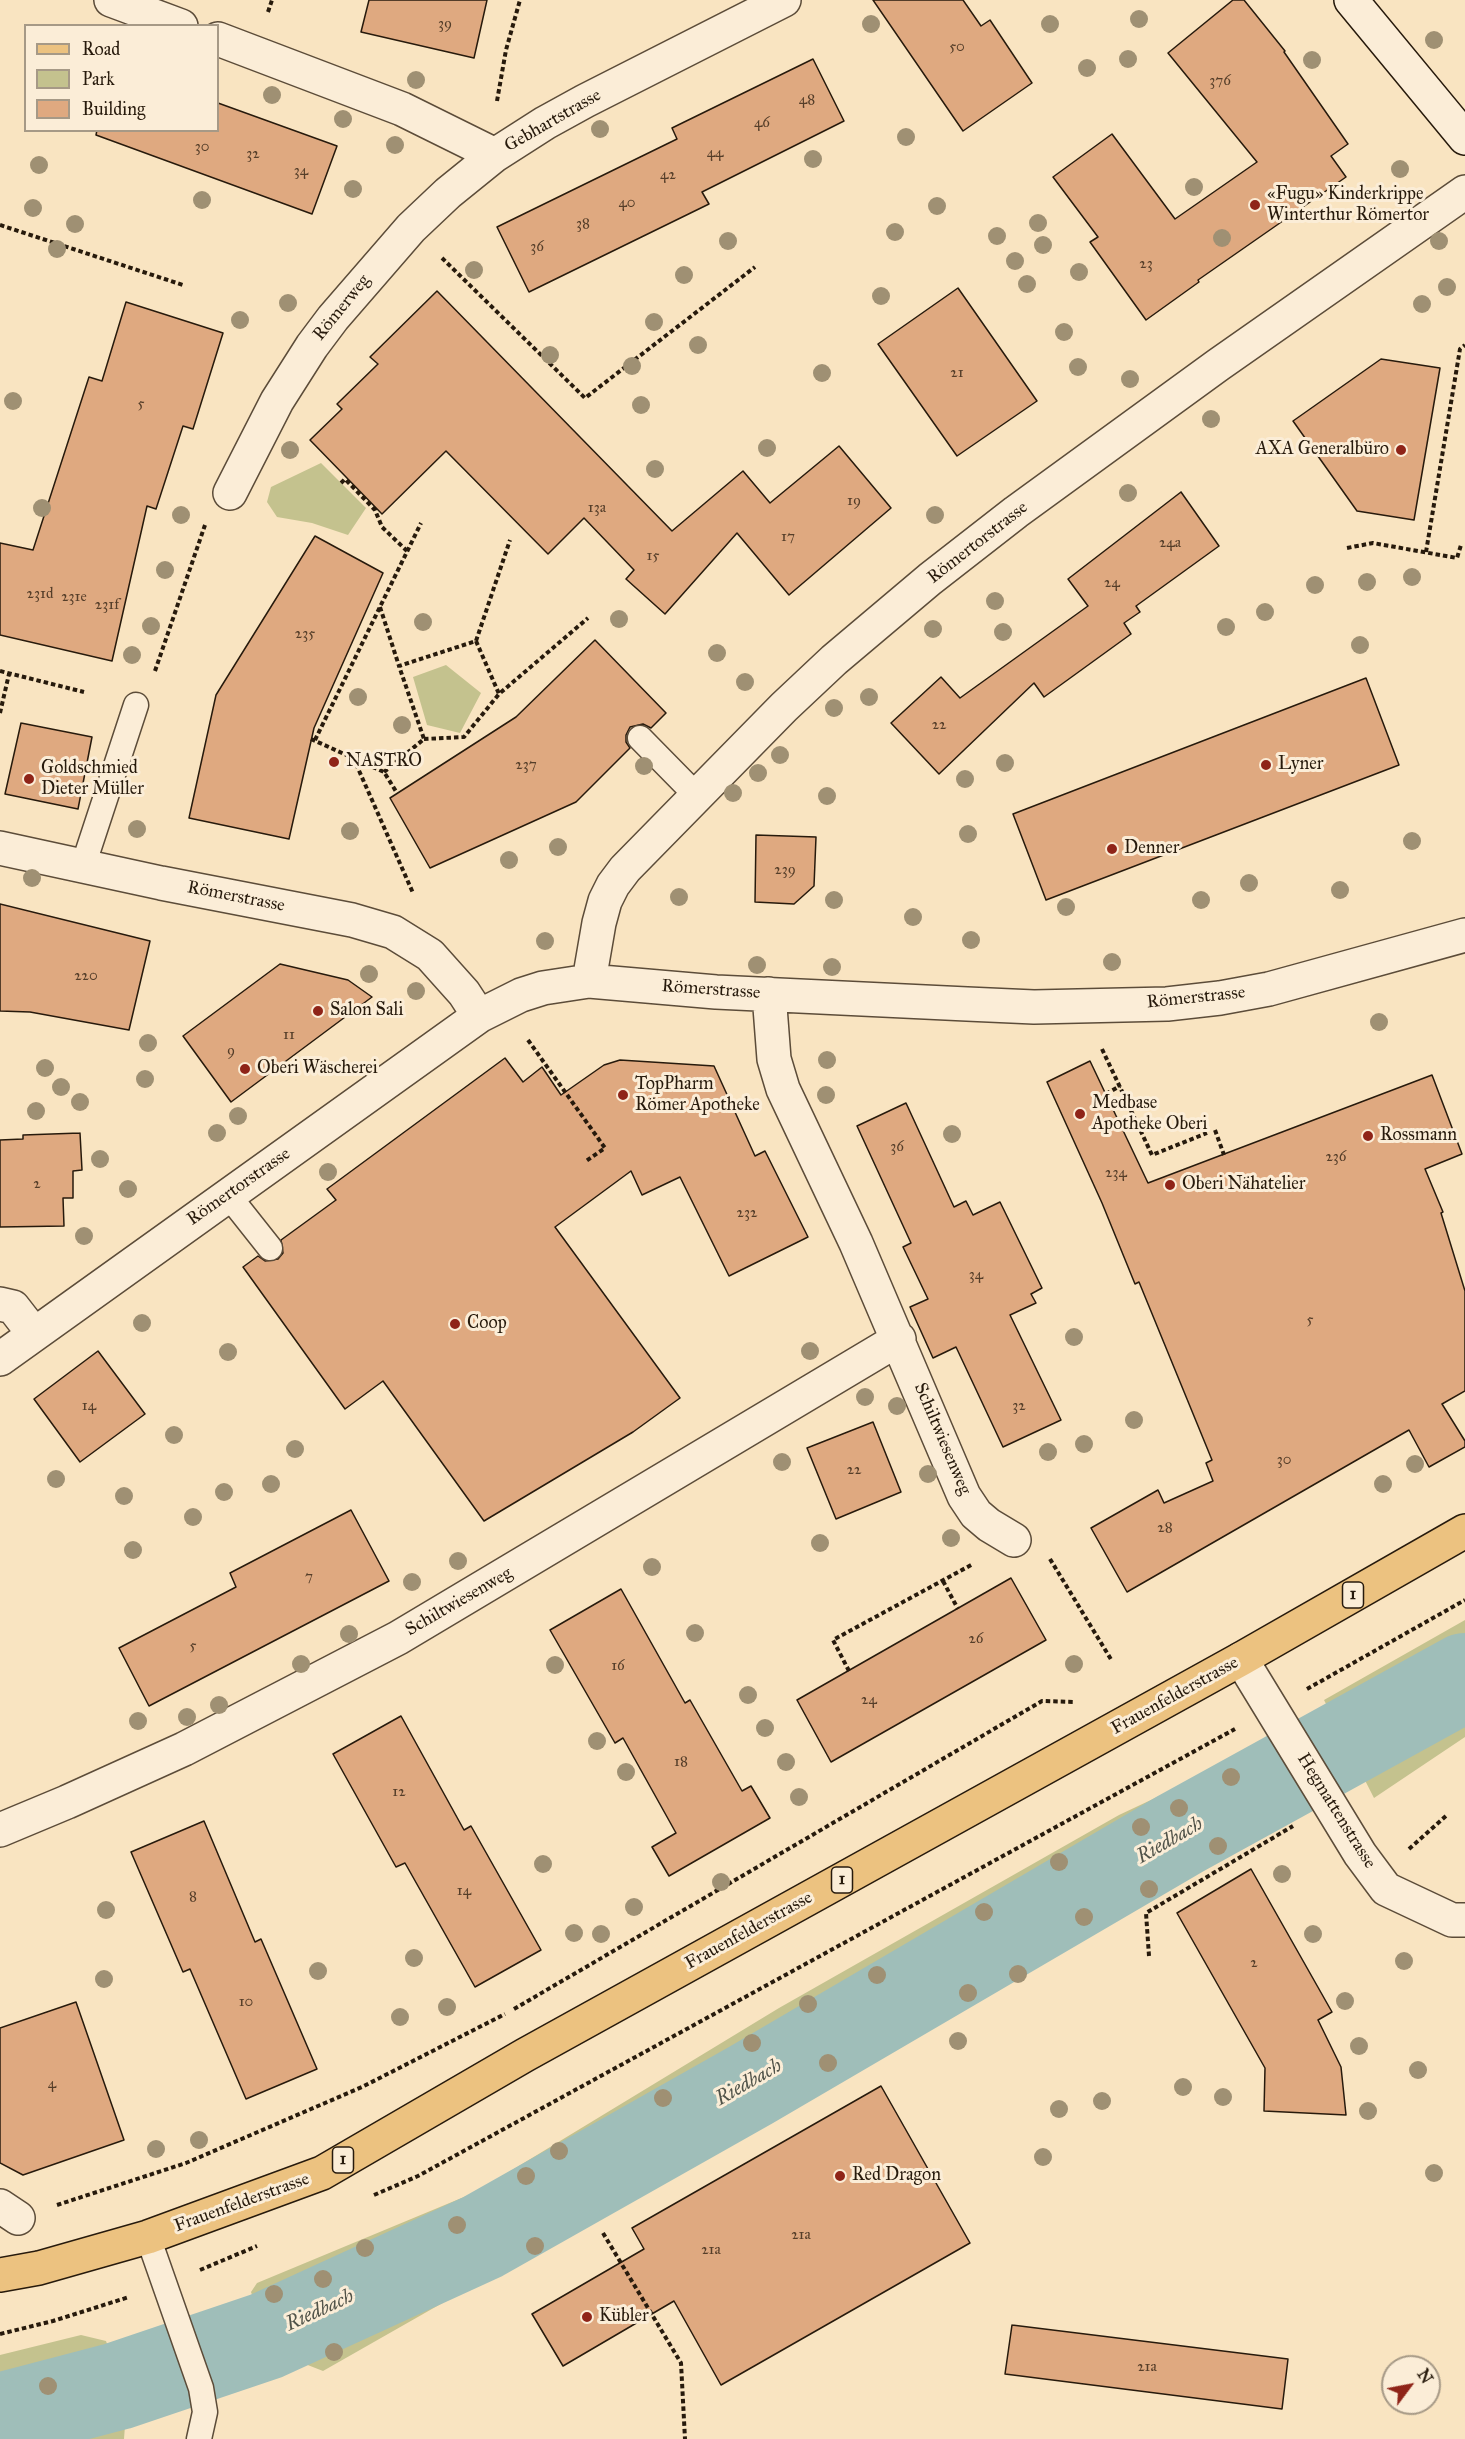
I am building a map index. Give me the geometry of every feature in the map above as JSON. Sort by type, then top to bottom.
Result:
[{"type":"main road","name":"Frauenfelderstrasse","points":[[0,2275],[39,2268],[148,2237],[322,2173],[525,2055],[1241,1659],[1465,1531]]},
{"type":"street","points":[[111,0],[176,24]]},
{"type":"street","name":"Gebhartstrasse","points":[[219,39],[402,109],[495,155],[585,101],[784,0]]},
{"type":"street","points":[[1351,0],[1465,138]]},
{"type":"street","name":"Römerweg","points":[[230,493],[277,401],[312,346],[359,286],[411,228],[448,193],[495,155]]},
{"type":"street","name":"Römertorstrasse","points":[[589,981],[605,901],[625,869],[784,707],[826,668],[960,555],[1165,403],[1465,192]]},
{"type":"street","name":"Römerstrasse","points":[[0,848],[161,883],[352,920],[393,932],[430,955],[464,993],[479,1016],[510,1000],[543,988],[589,981],[716,992],[1034,1006],[1167,1004],[1220,998],[1269,988],[1465,935]]},
{"type":"street","name":"Schiltwiesenweg","points":[[769,994],[774,1059],[783,1089],[899,1339],[964,1496],[976,1514],[1014,1540]]},
{"type":"street","name":"Römertorstrasse","points":[[0,1359],[479,1016]]},
{"type":"street","points":[[0,1304],[13,1307],[34,1334]]},
{"type":"street","name":"Schiltwiesenweg","points":[[0,1830],[184,1749],[398,1638],[899,1339]]},
{"type":"street","name":"Hegmattenstrasse","points":[[1241,1659],[1360,1854],[1386,1889],[1452,1920],[1465,1920]]},
{"type":"lane","points":[[83,866],[136,705]]},
{"type":"lane","points":[[640,738],[697,796]]},
{"type":"lane","points":[[228,1195],[270,1248]]},
{"type":"lane","points":[[148,2237],[201,2388],[205,2412],[199,2439]]},
{"type":"path","points":[[495,155],[495,121],[501,75],[520,0]]},
{"type":"path","points":[[0,225],[183,285]]},
{"type":"path","points":[[411,228],[585,398],[754,267]]},
{"type":"path","points":[[1426,552],[1460,349],[1465,345]]},
{"type":"path","points":[[341,483],[345,479],[375,510],[382,526],[406,551]]},
{"type":"path","points":[[136,705],[147,696],[214,498],[230,493]]},
{"type":"path","points":[[397,793],[384,772],[313,739],[421,523]]},
{"type":"path","points":[[499,693],[476,641],[510,540]]},
{"type":"path","points":[[1347,548],[1373,543],[1457,558],[1461,545]]},
{"type":"path","points":[[380,606],[424,739]]},
{"type":"path","points":[[384,772],[424,739],[464,737],[499,693],[588,618]]},
{"type":"path","points":[[399,666],[476,641]]},
{"type":"path","points":[[0,671],[84,692]]},
{"type":"path","points":[[0,713],[9,674]]},
{"type":"path","points":[[353,757],[414,897]]},
{"type":"path","points":[[522,1031],[605,1148],[586,1161]]},
{"type":"path","points":[[1100,1043],[1152,1155],[1207,1133]]},
{"type":"path","points":[[1106,1094],[1120,1086]]},
{"type":"path","points":[[1215,1130],[1224,1155]]},
{"type":"path","points":[[849,1671],[833,1640],[1014,1540],[1052,1560],[1112,1660]]},
{"type":"path","points":[[943,1581],[958,1609]]},
{"type":"path","points":[[1306,1690],[1465,1600]]},
{"type":"path","points":[[9,2212],[186,2163],[362,2087],[507,2013],[1042,1701]]},
{"type":"path","points":[[364,2200],[418,2176],[1279,1718]]},
{"type":"path","points":[[1149,1956],[1146,1913],[1239,1856],[1331,1805]]},
{"type":"path","points":[[1403,1854],[1447,1815]]},
{"type":"path","points":[[603,2233],[681,2363],[685,2439]]},
{"type":"path","points":[[0,2334],[53,2321]]},
{"type":"green space","points":[[321,463],[366,508],[348,535],[312,523],[277,517],[267,502],[271,487]]},
{"type":"green space","points":[[446,665],[481,693],[460,733],[427,725],[413,677]]},
{"type":"green space","points":[[1465,1620],[1465,1737],[1374,1798],[1324,1700]]},
{"type":"green space","points":[[1238,1759],[1270,1810],[1263,1830],[1073,1944],[323,2371],[272,2351],[251,2292],[257,2283],[476,2192],[779,2008],[1119,1815]]},
{"type":"green space","points":[[81,2335],[106,2341],[127,2399],[124,2439],[0,2439],[0,2355]]},
{"type":"building","points":[[369,0],[487,0],[474,58],[361,32]]},
{"type":"building","points":[[873,0],[963,0],[981,26],[990,20],[1032,83],[963,131]]},
{"type":"building","points":[[1233,0],[1244,0],[1285,51],[1348,144],[1331,156],[1346,177],[1198,280],[1199,282],[1146,320],[1090,242],[1098,237],[1053,177],[1112,134],[1175,219],[1257,162],[1168,53]]},
{"type":"building","points":[[813,59],[844,121],[702,192],[709,204],[529,292],[497,227],[677,139],[672,128]]},
{"type":"building","points":[[219,103],[337,146],[312,214],[96,135],[97,132],[219,132]]},
{"type":"building","points":[[958,288],[1037,401],[957,456],[878,344]]},
{"type":"building","points":[[437,291],[672,531],[743,471],[770,503],[839,446],[891,508],[789,595],[737,533],[665,614],[626,579],[634,570],[584,518],[548,554],[446,451],[382,514],[310,440],[342,409],[337,404],[378,364],[370,357]]},
{"type":"building","points":[[126,302],[223,333],[193,429],[183,426],[156,509],[147,506],[112,661],[0,635],[0,543],[33,550],[89,377],[102,381]]},
{"type":"building","points":[[1381,359],[1440,368],[1414,520],[1357,511],[1293,421]]},
{"type":"building","points":[[1181,492],[1219,546],[1136,606],[1140,612],[1124,623],[1131,634],[1044,697],[1034,683],[939,774],[891,723],[941,677],[960,698],[1088,606],[1068,579]]},
{"type":"building","points":[[315,536],[383,573],[314,728],[289,839],[189,818],[216,695]]},
{"type":"building","points":[[595,640],[666,713],[651,728],[643,724],[630,727],[626,735],[626,742],[630,748],[576,802],[430,868],[390,798],[516,717]]},
{"type":"building","points":[[1366,678],[1399,765],[1046,900],[1013,814]]},
{"type":"building","points":[[21,723],[92,737],[78,809],[5,794]]},
{"type":"building","points":[[756,835],[816,837],[814,886],[794,904],[755,902]]},
{"type":"building","points":[[0,904],[150,941],[129,1030],[30,1012],[0,1011]]},
{"type":"building","points":[[280,964],[348,980],[372,997],[231,1102],[183,1036]]},
{"type":"building","name":"Coop","points":[[505,1058],[523,1082],[542,1067],[561,1095],[604,1065],[620,1060],[714,1066],[755,1156],[765,1151],[808,1237],[729,1276],[680,1177],[642,1195],[631,1171],[555,1227],[680,1398],[633,1432],[484,1521],[383,1381],[345,1409],[243,1267],[258,1256],[265,1261],[278,1259],[283,1253],[281,1240],[336,1200],[327,1189]]},
{"type":"building","points":[[1090,1061],[1148,1183],[1432,1075],[1462,1154],[1425,1169],[1443,1212],[1441,1213],[1465,1291],[1465,1391],[1442,1404],[1465,1441],[1465,1447],[1429,1467],[1409,1430],[1127,1592],[1091,1528],[1158,1490],[1164,1503],[1213,1481],[1206,1463],[1212,1460],[1139,1282],[1135,1284],[1102,1203],[1047,1082]]},
{"type":"building","points":[[906,1103],[954,1207],[966,1201],[973,1215],[1000,1202],[1042,1288],[1031,1294],[1036,1303],[1010,1315],[1061,1420],[1003,1447],[956,1347],[933,1358],[910,1307],[928,1299],[903,1247],[911,1243],[857,1126]]},
{"type":"building","points":[[80,1133],[82,1170],[73,1171],[73,1198],[63,1198],[64,1226],[0,1227],[0,1140],[23,1139],[23,1135]]},
{"type":"building","points":[[98,1351],[145,1414],[80,1462],[34,1399]]},
{"type":"building","points":[[873,1422],[901,1492],[836,1519],[807,1448]]},
{"type":"building","points":[[351,1510],[389,1581],[149,1706],[119,1648],[236,1587],[230,1573]]},
{"type":"building","points":[[1011,1578],[1046,1640],[831,1762],[797,1700]]},
{"type":"building","points":[[621,1589],[685,1703],[690,1700],[742,1791],[751,1786],[770,1818],[669,1876],[652,1847],[676,1833],[623,1738],[615,1743],[550,1630]]},
{"type":"building","points":[[401,1716],[464,1830],[471,1826],[541,1950],[475,1987],[405,1863],[396,1867],[333,1754]]},
{"type":"building","points":[[204,1821],[255,1942],[261,1939],[317,2069],[246,2099],[190,1969],[183,1972],[131,1852]]},
{"type":"building","points":[[1251,1869],[1332,2012],[1318,2020],[1341,2067],[1346,2115],[1264,2111],[1265,2068],[1177,1913]]},
{"type":"building","points":[[76,2002],[124,2140],[23,2175],[0,2163],[0,2028]]},
{"type":"building","points":[[881,2086],[970,2243],[721,2385],[674,2301],[563,2366],[532,2314],[644,2249],[632,2228]]},
{"type":"building","points":[[1012,2325],[1288,2359],[1282,2409],[1005,2374]]},
{"type":"waterway","name":"Riedbach","points":[[0,2417],[118,2386],[266,2336],[482,2237],[751,2085],[1180,1834],[1465,1677]]},
{"type":"place","name":"«Fugu» Kinderkrippe Winterthur Römertor","points":[[1255,205]]},
{"type":"place","name":"AXA Generalbüro","points":[[1401,450]]},
{"type":"place","name":"NASTRO","points":[[334,762]]},
{"type":"place","name":"Lyner","points":[[1266,765]]},
{"type":"place","name":"Goldschmied Dieter Müller","points":[[29,779]]},
{"type":"place","name":"Denner","points":[[1112,849]]},
{"type":"place","name":"Salon Sali","points":[[318,1011]]},
{"type":"place","name":"Oberi Wäscherei","points":[[245,1069]]},
{"type":"place","name":"TopPharm Römer Apotheke","points":[[623,1095]]},
{"type":"place","name":"Medbase Apotheke Oberi","points":[[1080,1114]]},
{"type":"place","name":"Rossmann","points":[[1368,1136]]},
{"type":"place","name":"Oberi Nähatelier","points":[[1170,1185]]},
{"type":"place","name":"Coop","points":[[455,1324]]},
{"type":"place","name":"Red Dragon","points":[[840,2176]]},
{"type":"place","name":"Kübler","points":[[587,2317]]}]
